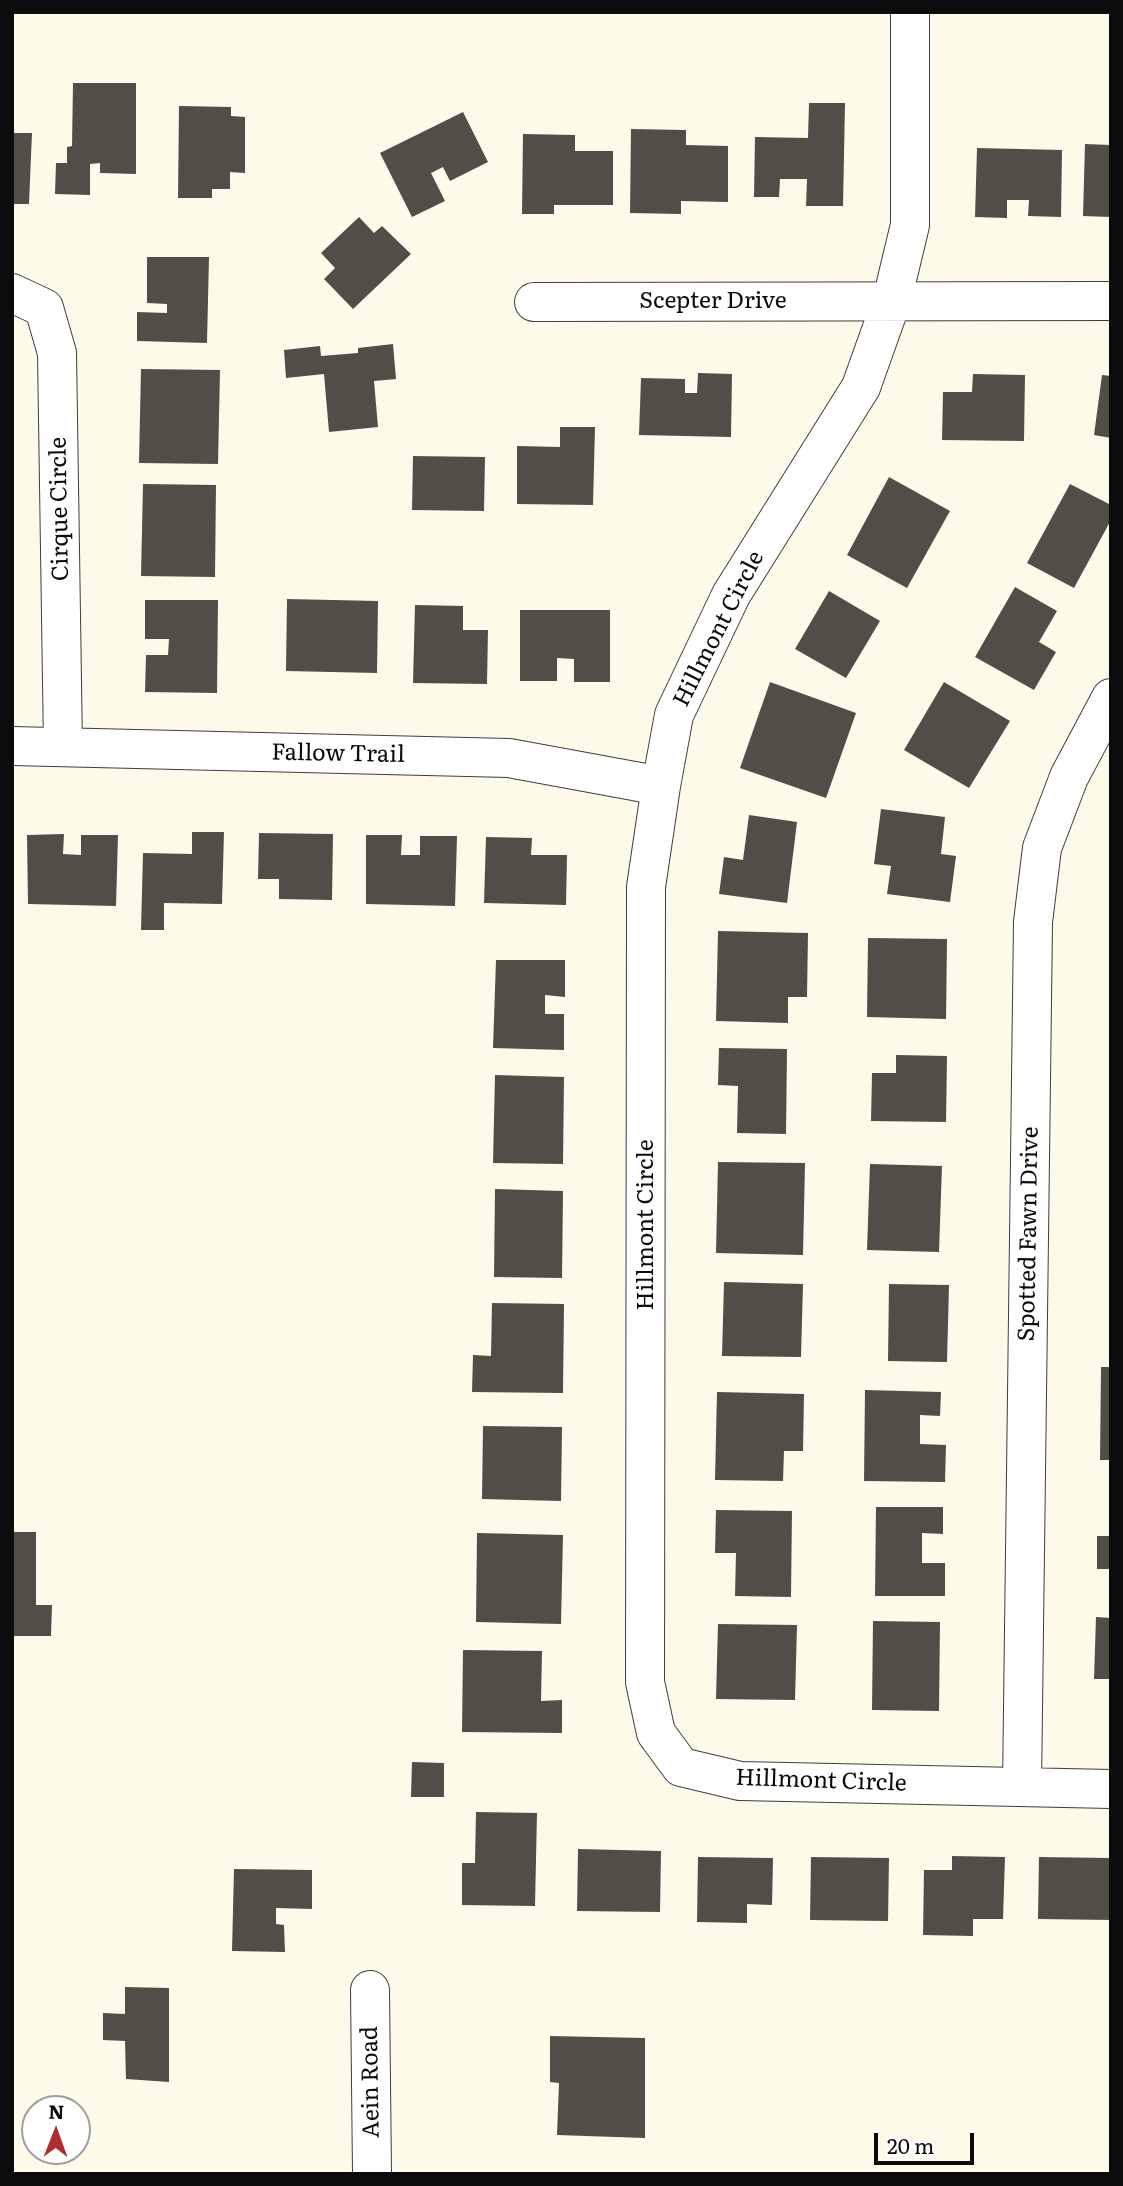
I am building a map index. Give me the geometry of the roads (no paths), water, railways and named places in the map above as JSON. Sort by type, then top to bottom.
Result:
[{"type":"street","name":"Hillmont Circle","points":[[910,12],[910,225],[892,300],[861,387],[731,595],[674,715],[661,786],[646,887],[645,1682],[656,1733],[681,1767],[740,1781],[1111,1789]]},
{"type":"street","name":"Cirque Circle","points":[[12,293],[44,308],[57,353],[63,747]]},
{"type":"street","points":[[892,300],[1111,301]]},
{"type":"street","name":"Scepter Drive","points":[[534,302],[892,300]]},
{"type":"street","name":"Spotted Fawn Drive","points":[[1022,1787],[1033,922],[1042,848],[1069,778],[1111,698]]},
{"type":"street","name":"Fallow Trail","points":[[12,746],[509,758],[661,786]]},
{"type":"street","name":"Aein Road","points":[[370,1990],[372,2174]]}]
